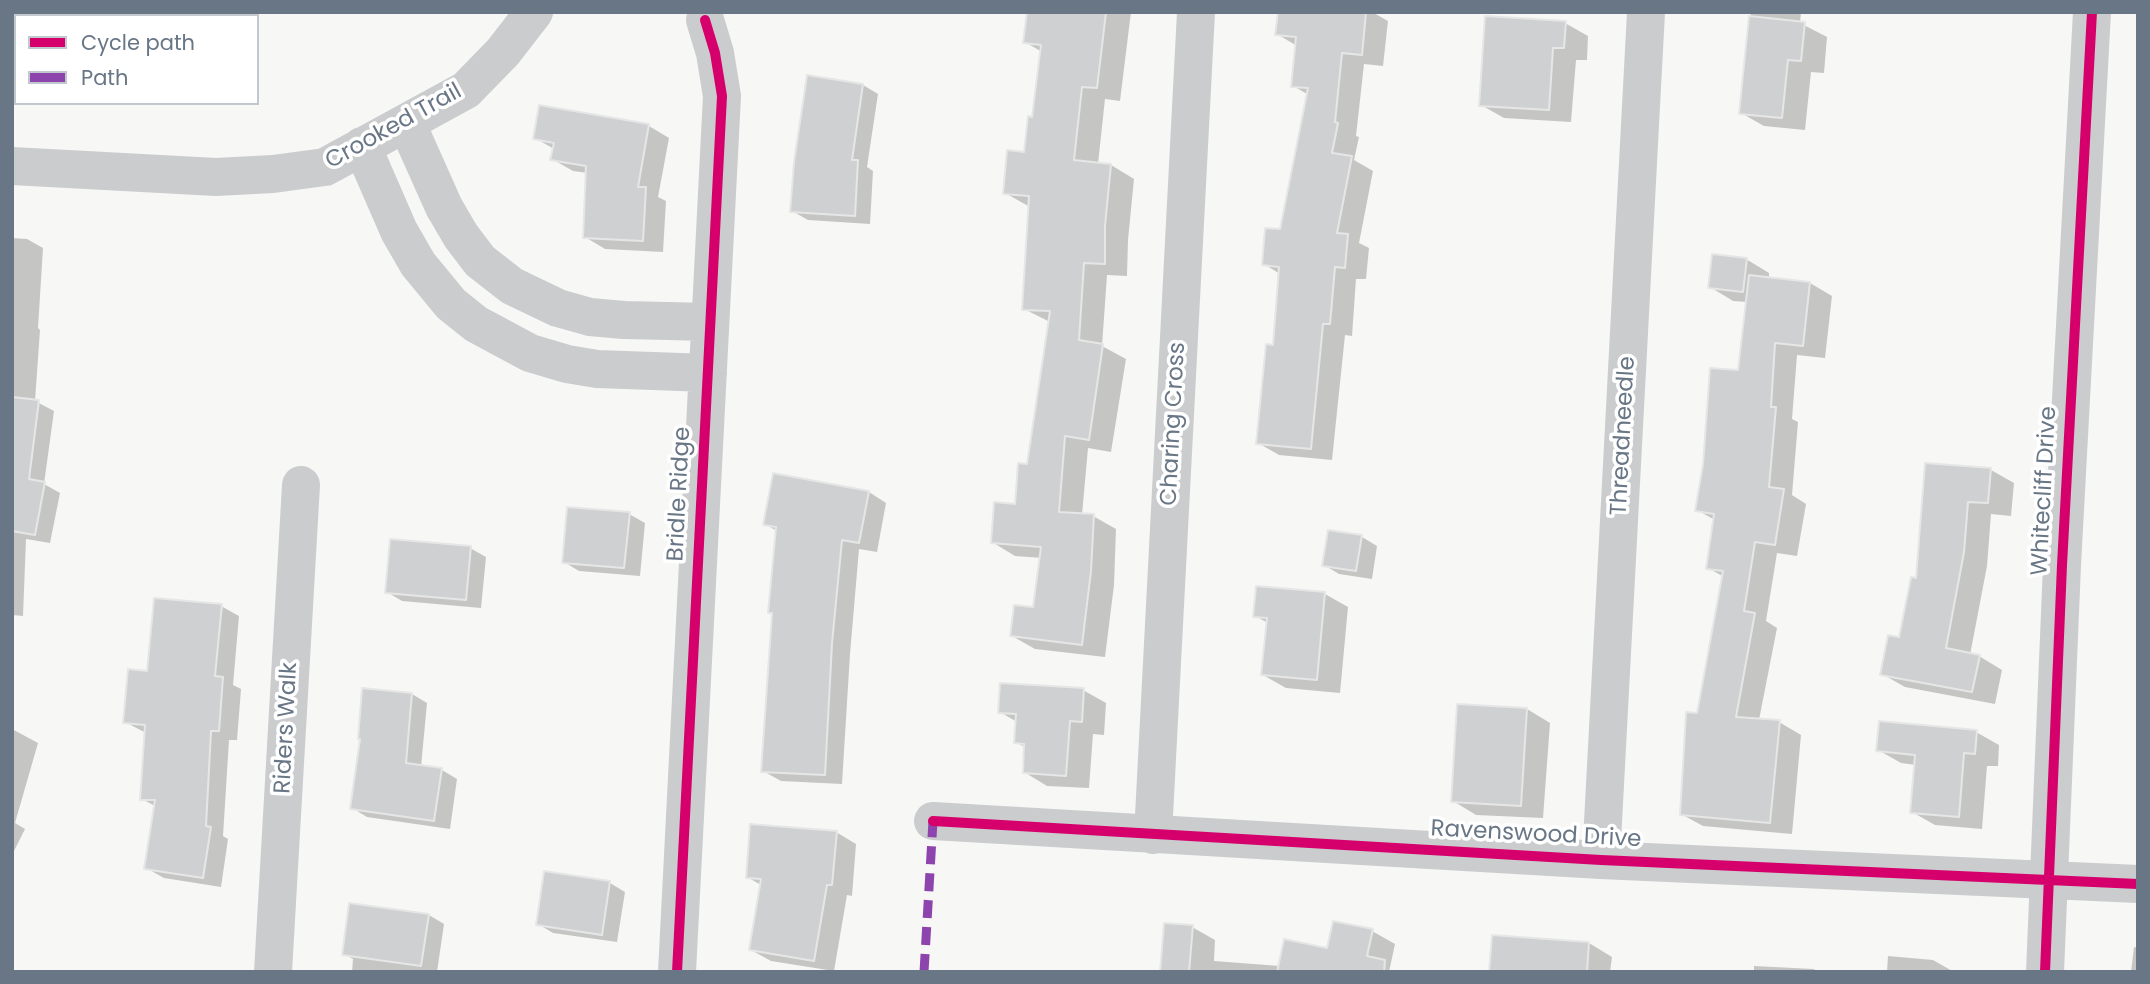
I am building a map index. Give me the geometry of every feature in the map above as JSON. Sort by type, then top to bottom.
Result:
[{"type":"street","name":"Crooked Trail","points":[[12,166],[216,177],[273,174],[325,167],[466,90],[503,52],[534,12]]},
{"type":"street","name":"Charing Cross","points":[[1153,835],[1196,12]]},
{"type":"street","name":"Threadneedle","points":[[1601,859],[1646,12]]},
{"type":"street","name":"Whitecliff Drive","points":[[2045,972],[2062,565],[2092,12]]},
{"type":"street","name":"Bridle Ridge","points":[[677,972],[722,96],[715,53],[705,20]]},
{"type":"street","points":[[407,124],[444,207],[461,236],[480,261],[512,286],[558,308],[590,317],[710,321]]},
{"type":"street","points":[[362,146],[399,231],[418,264],[443,296],[476,324],[530,353],[567,364],[597,369],[708,373]]},
{"type":"street","name":"Riders Walk","points":[[273,972],[301,485]]},
{"type":"street","name":"Ravenswood Drive","points":[[933,821],[1601,859],[2138,884]]},
{"type":"building","points":[[1027,12],[1106,12],[1097,88],[1082,87],[1074,160],[1111,164],[1105,226],[1105,264],[1084,263],[1079,340],[1103,344],[1089,440],[1065,436],[1059,512],[1094,514],[1091,571],[1082,645],[1010,636],[1014,605],[1033,607],[1041,547],[991,543],[994,502],[1015,504],[1018,463],[1027,464],[1050,311],[1022,310],[1029,196],[1003,194],[1007,150],[1024,152],[1028,116],[1032,117],[1041,45],[1023,43]]},
{"type":"building","points":[[1278,12],[1366,12],[1362,55],[1342,53],[1335,122],[1338,123],[1332,153],[1352,156],[1337,233],[1348,234],[1345,268],[1335,267],[1330,324],[1323,324],[1311,449],[1256,444],[1266,344],[1273,345],[1279,267],[1262,265],[1265,228],[1280,229],[1308,88],[1291,87],[1296,37],[1275,35]]},
{"type":"building","points":[[1485,16],[1566,21],[1564,48],[1553,48],[1549,110],[1479,106]]},
{"type":"building","points":[[1749,16],[1805,22],[1801,61],[1788,60],[1782,118],[1739,114]]},
{"type":"building","points":[[807,75],[863,84],[852,160],[858,160],[855,216],[790,212],[794,162]]},
{"type":"building","points":[[539,105],[649,124],[638,187],[646,187],[643,241],[583,238],[586,166],[550,160],[554,143],[533,139]]},
{"type":"building","points":[[1712,254],[1747,258],[1743,292],[1708,288]]},
{"type":"building","points":[[1749,275],[1810,282],[1803,346],[1775,343],[1771,407],[1776,407],[1769,487],[1784,489],[1775,545],[1755,542],[1744,611],[1755,613],[1736,717],[1780,720],[1770,823],[1680,815],[1686,712],[1697,713],[1723,571],[1706,569],[1714,514],[1695,511],[1703,464],[1710,368],[1738,370]]},
{"type":"building","points":[[12,397],[39,400],[29,479],[45,482],[35,535],[12,531]]},
{"type":"building","points":[[1925,463],[1991,468],[1988,503],[1968,502],[1964,552],[1946,648],[1980,655],[1972,692],[1880,675],[1888,635],[1899,637],[1911,577],[1916,578]]},
{"type":"building","points":[[773,473],[869,491],[859,543],[842,540],[832,643],[825,775],[761,772],[772,613],[768,613],[776,527],[763,525]]},
{"type":"building","points":[[567,507],[630,512],[624,568],[562,563]]},
{"type":"building","points":[[1328,530],[1362,535],[1356,571],[1322,566]]},
{"type":"building","points":[[390,539],[471,546],[466,600],[385,593]]},
{"type":"building","points":[[1256,586],[1325,592],[1317,680],[1261,675],[1267,618],[1253,617]]},
{"type":"building","points":[[154,598],[222,604],[215,676],[223,677],[219,731],[211,731],[206,826],[211,827],[203,878],[144,869],[155,800],[140,800],[145,725],[123,723],[128,669],[147,671]]},
{"type":"building","points":[[1000,683],[1084,688],[1082,722],[1070,721],[1066,776],[1023,773],[1024,744],[1014,743],[1016,714],[998,713]]},
{"type":"building","points":[[362,688],[412,693],[406,763],[442,768],[434,821],[350,809],[360,739]]},
{"type":"building","points":[[1457,704],[1527,708],[1521,806],[1451,802]]},
{"type":"building","points":[[1879,721],[1977,730],[1975,754],[1964,753],[1959,817],[1910,813],[1915,755],[1876,751]]},
{"type":"building","points":[[750,824],[837,831],[832,885],[827,885],[814,961],[749,950],[761,879],[746,878]]},
{"type":"building","points":[[544,871],[610,881],[602,935],[536,925]]},
{"type":"building","points":[[349,903],[429,914],[421,966],[342,955]]},
{"type":"building","points":[[1333,921],[1373,929],[1367,956],[1385,960],[1384,972],[1277,972],[1284,939],[1327,948]]},
{"type":"building","points":[[1164,923],[1193,925],[1189,972],[1160,972]]},
{"type":"building","points":[[1492,935],[1589,942],[1587,972],[1489,972]]},
{"type":"marked path","points":[[924,972],[933,821]]},
{"type":"cycle path","points":[[2045,972],[2062,565],[2092,12]]},
{"type":"cycle path","points":[[677,972],[722,96],[715,53],[705,20]]},
{"type":"cycle path","points":[[933,821],[1601,860],[2138,884]]}]
